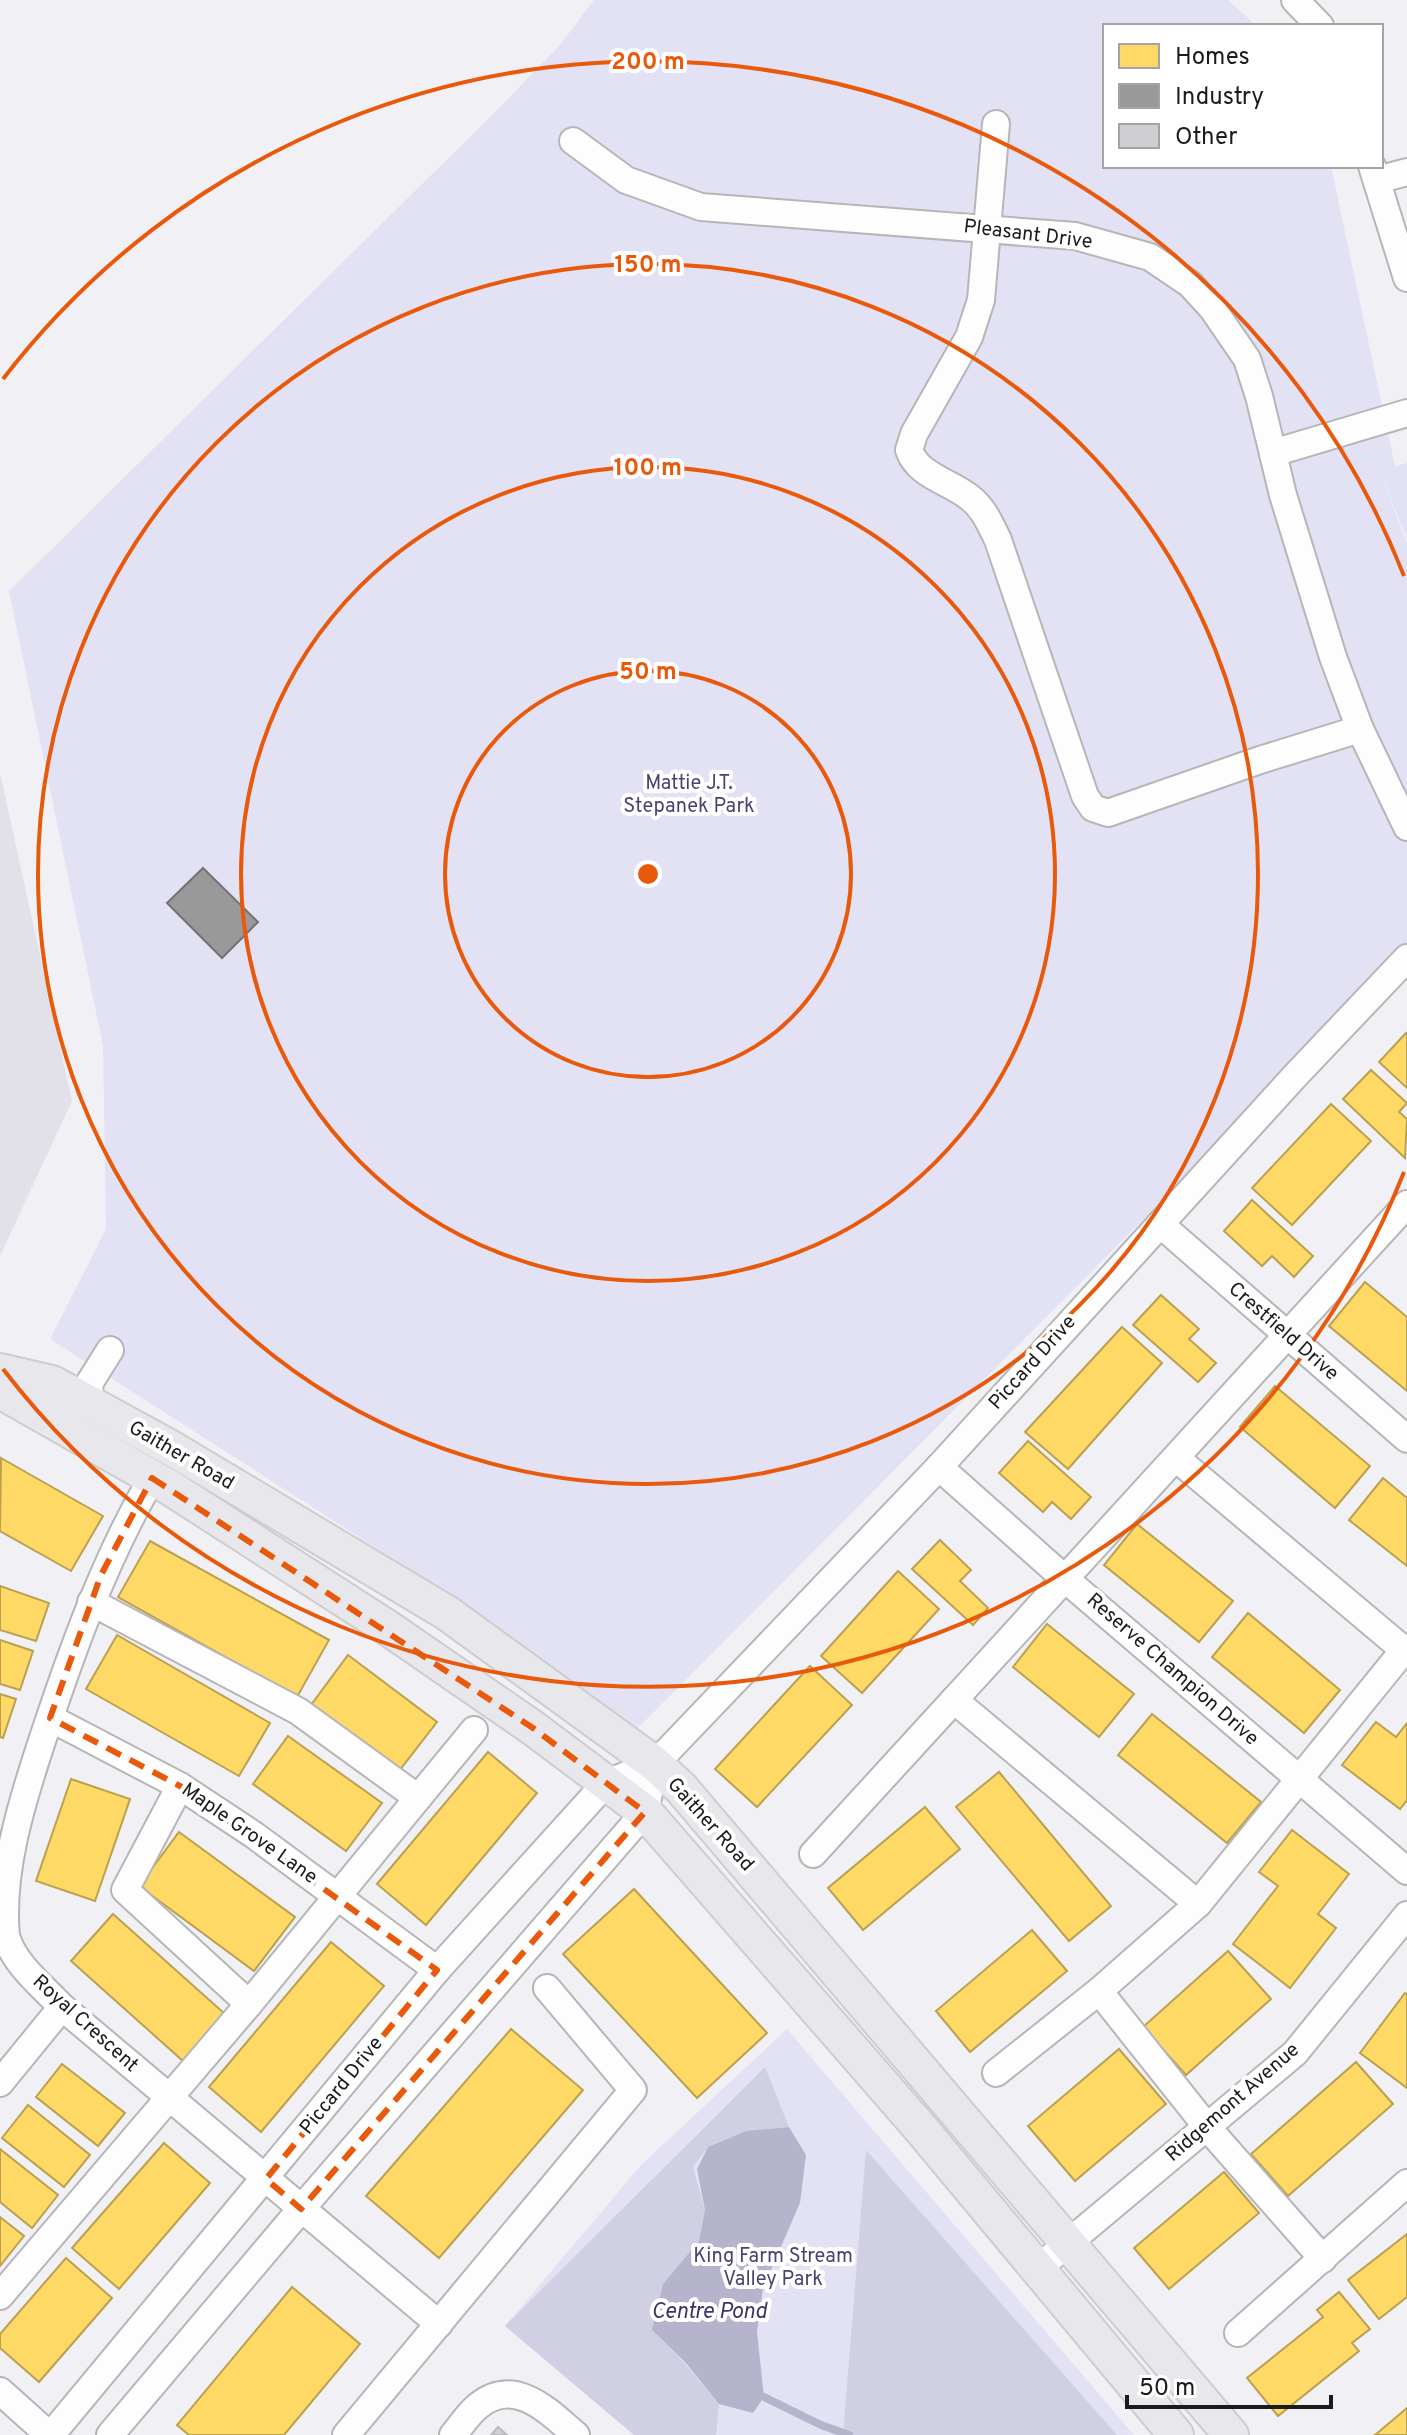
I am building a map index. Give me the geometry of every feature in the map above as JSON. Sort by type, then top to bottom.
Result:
[{"type":"main road","name":"Gaither Road","points":[[0,1371],[52,1383],[171,1448],[447,1613],[655,1764],[681,1788],[1231,2435]]},
{"type":"main road","name":"Gaither Road","points":[[0,1391],[152,1478],[388,1628],[533,1728],[645,1812],[922,2130],[1176,2435]]},
{"type":"street","points":[[1295,0],[1318,24]]},
{"type":"street","points":[[996,124],[981,300],[969,337],[914,434],[909,450],[912,460],[919,467],[971,498],[985,513],[998,540],[1085,796],[1093,808],[1108,813],[1360,729]]},
{"type":"street","name":"Pleasant Drive","points":[[573,141],[626,180],[701,207],[1075,236],[1150,257],[1190,284],[1227,328],[1247,359],[1283,495],[1329,642],[1360,729],[1407,827]]},
{"type":"street","points":[[1407,172],[1375,173],[1407,278]]},
{"type":"street","points":[[1273,453],[1407,413]]},
{"type":"street","name":"Piccard Drive","points":[[50,2435],[437,1970],[606,1783],[655,1764],[939,1467],[1407,958]]},
{"type":"street","points":[[813,1854],[1407,1204]]},
{"type":"street","name":"Crestfield Drive","points":[[1160,1224],[1407,1439]]},
{"type":"street","points":[[88,1403],[90,1382],[110,1350]]},
{"type":"street","points":[[996,2073],[1099,1991],[1198,1904],[1405,1650],[1176,1458]]},
{"type":"street","name":"Reserve Champion Drive","points":[[939,1467],[1407,1871]]},
{"type":"street","name":"Royal Crescent","points":[[152,1478],[121,1535],[91,1602],[11,1837],[1,1900],[7,1938],[24,1968],[62,2007],[439,2324]]},
{"type":"street","points":[[91,1602],[298,1711],[418,1798]]},
{"type":"street","points":[[954,1700],[1198,1904]]},
{"type":"street","name":"Maple Grove Lane","points":[[50,1718],[180,1786],[254,1835],[437,1970]]},
{"type":"street","points":[[0,2296],[339,1897],[474,1730]]},
{"type":"street","points":[[110,2435],[645,1812],[655,1764]]},
{"type":"street","points":[[180,1786],[125,1890],[249,2004]]},
{"type":"street","name":"Ridgemont Avenue","points":[[1037,2269],[1295,2053],[1407,1915]]},
{"type":"street","points":[[346,2435],[633,2090],[547,1988]]},
{"type":"street","points":[[1099,1991],[1207,2127],[1323,2259]]},
{"type":"street","points":[[0,2083],[62,2007]]},
{"type":"street","points":[[1238,2333],[1407,2183]]},
{"type":"street","points":[[0,2391],[50,2435]]},
{"type":"street","points":[[453,2435],[477,2406],[496,2395],[525,2396],[576,2435]]},
{"type":"highlighted area","points":[[152,1478],[533,1728],[645,1812],[301,2209],[266,2179],[437,1970],[180,1786],[50,1718],[101,1575]]},
{"type":"shaded area","points":[[0,773],[72,1101],[0,1256]]},
{"type":"shaded area","points":[[765,2067],[789,2127],[746,2131],[708,2147],[693,2167],[705,2210],[699,2241],[663,2284],[652,2330],[719,2404],[716,2435],[634,2435],[505,2326]]},
{"type":"shaded area","points":[[866,2150],[1117,2435],[843,2435]]},
{"type":"green space","name":"Mattie J.T. Stepanek Park","points":[[594,0],[1228,0],[1255,24],[1103,24],[1103,168],[1331,168],[1395,466],[1407,463],[1407,539],[1377,465],[1407,543],[1407,954],[638,1728],[482,1616],[50,1339],[106,1229],[103,1046],[9,591],[560,45]]},
{"type":"green space","name":"King Farm Stream Valley Park","points":[[787,2029],[1134,2435],[634,2435],[505,2326],[641,2165]]},
{"type":"water","name":"Centre Pond","points":[[789,2127],[806,2155],[800,2203],[763,2288],[757,2332],[764,2397],[753,2413],[719,2404],[685,2362],[652,2330],[663,2284],[699,2241],[705,2210],[697,2169],[708,2147],[746,2131]]},
{"type":"building: Homes","points":[[1407,1034],[1407,1088],[1379,1062]]},
{"type":"building: Homes","points":[[1371,1070],[1407,1103],[1399,1112],[1407,1119],[1405,1158],[1343,1099]]},
{"type":"building: Homes","points":[[1331,1104],[1371,1141],[1292,1225],[1252,1188]]},
{"type":"building: Homes","points":[[1252,1200],[1313,1256],[1294,1277],[1272,1256],[1262,1266],[1224,1231]]},
{"type":"building: Homes","points":[[1365,1282],[1407,1317],[1407,1391],[1329,1326]]},
{"type":"building: Homes","points":[[1161,1295],[1199,1329],[1189,1339],[1216,1363],[1198,1382],[1133,1325]]},
{"type":"building: Homes","points":[[1122,1327],[1162,1363],[1068,1469],[1025,1432]]},
{"type":"building: Homes","points":[[1275,1386],[1370,1466],[1335,1508],[1240,1427]]},
{"type":"building: Homes","points":[[1028,1441],[1091,1497],[1071,1519],[1052,1502],[1043,1512],[999,1473]]},
{"type":"building: Homes","points":[[1,1458],[103,1516],[71,1571],[0,1531]]},
{"type":"building: Homes","points":[[1383,1478],[1407,1498],[1407,1566],[1349,1520]]},
{"type":"building: Homes","points":[[1137,1524],[1233,1601],[1199,1642],[1104,1565]]},
{"type":"building: Homes","points":[[940,1540],[971,1570],[960,1581],[988,1608],[973,1625],[912,1569]]},
{"type":"building: Homes","points":[[150,1541],[329,1640],[297,1697],[118,1597]]},
{"type":"building: Homes","points":[[898,1571],[939,1609],[862,1693],[821,1656]]},
{"type":"building: Homes","points":[[0,1586],[49,1603],[36,1641],[0,1630]]},
{"type":"building: Homes","points":[[1248,1613],[1340,1690],[1304,1733],[1212,1657]]},
{"type":"building: Homes","points":[[1047,1624],[1134,1694],[1099,1737],[1013,1667]]},
{"type":"building: Homes","points":[[117,1635],[270,1723],[239,1776],[86,1689]]},
{"type":"building: Homes","points":[[0,1640],[33,1651],[20,1690],[0,1684]]},
{"type":"building: Homes","points":[[348,1655],[437,1722],[399,1771],[311,1705]]},
{"type":"building: Homes","points":[[810,1666],[852,1705],[757,1807],[715,1769]]},
{"type":"building: Homes","points":[[0,1694],[16,1699],[3,1738],[0,1737]]},
{"type":"building: Homes","points":[[1152,1714],[1261,1802],[1227,1843],[1118,1755]]},
{"type":"building: Homes","points":[[1376,1722],[1396,1737],[1407,1723],[1407,1800],[1400,1809],[1342,1765]]},
{"type":"building: Homes","points":[[288,1736],[382,1803],[346,1851],[253,1784]]},
{"type":"building: Homes","points":[[488,1752],[537,1793],[426,1925],[377,1884]]},
{"type":"building: Homes","points":[[999,1772],[1111,1906],[1069,1941],[956,1807]]},
{"type":"building: Homes","points":[[71,1779],[130,1799],[95,1901],[36,1881]]},
{"type":"building: Homes","points":[[925,1807],[960,1849],[863,1930],[828,1888]]},
{"type":"building: Homes","points":[[1292,1830],[1349,1874],[1318,1914],[1336,1928],[1290,1988],[1233,1944],[1278,1886],[1259,1872]]},
{"type":"building: Homes","points":[[179,1832],[295,1917],[254,1971],[139,1886]]},
{"type":"building: Homes","points":[[634,1889],[767,2033],[697,2098],[563,1954]]},
{"type":"building: Homes","points":[[113,1914],[225,2014],[183,2061],[71,1961]]},
{"type":"building: Homes","points":[[1032,1930],[1067,1971],[970,2052],[936,2011]]},
{"type":"building: Homes","points":[[331,1942],[384,1986],[261,2132],[209,2087]]},
{"type":"building: Homes","points":[[1228,1951],[1271,1999],[1186,2075],[1143,2027]]},
{"type":"building: Homes","points":[[1407,1994],[1407,2088],[1360,2053]]},
{"type":"building: Homes","points":[[511,2029],[583,2090],[439,2258],[366,2196]]},
{"type":"building: Homes","points":[[1119,2049],[1166,2104],[1075,2181],[1028,2126]]},
{"type":"building: Homes","points":[[1356,2062],[1393,2104],[1288,2196],[1251,2154]]},
{"type":"building: Homes","points":[[62,2064],[125,2113],[98,2146],[36,2097]]},
{"type":"building: Homes","points":[[28,2105],[90,2155],[64,2187],[2,2138]]},
{"type":"building: Homes","points":[[164,2143],[210,2183],[119,2289],[72,2248]]},
{"type":"building: Homes","points":[[0,2149],[58,2195],[32,2228],[0,2202]]},
{"type":"building: Homes","points":[[1224,2172],[1259,2213],[1169,2289],[1134,2248]]},
{"type":"building: Homes","points":[[0,2217],[24,2236],[0,2266]]},
{"type":"building: Homes","points":[[1407,2234],[1407,2297],[1379,2319],[1348,2280]]},
{"type":"building: Homes","points":[[66,2258],[112,2298],[39,2382],[0,2348],[0,2334]]},
{"type":"building: Homes","points":[[292,2287],[360,2344],[284,2435],[189,2435],[177,2425]]},
{"type":"building: Homes","points":[[1339,2292],[1370,2329],[1352,2343],[1359,2351],[1278,2416],[1247,2378],[1323,2317],[1317,2310]]},
{"type":"building: Homes","points":[[1407,2408],[1407,2435],[1375,2435]]},
{"type":"building: Industry","points":[[203,868],[258,922],[222,958],[167,903]]},
{"type":"building: Other","points":[[498,2427],[507,2435],[491,2435]]},
{"type":"waterway","points":[[764,2397],[849,2435]]}]
